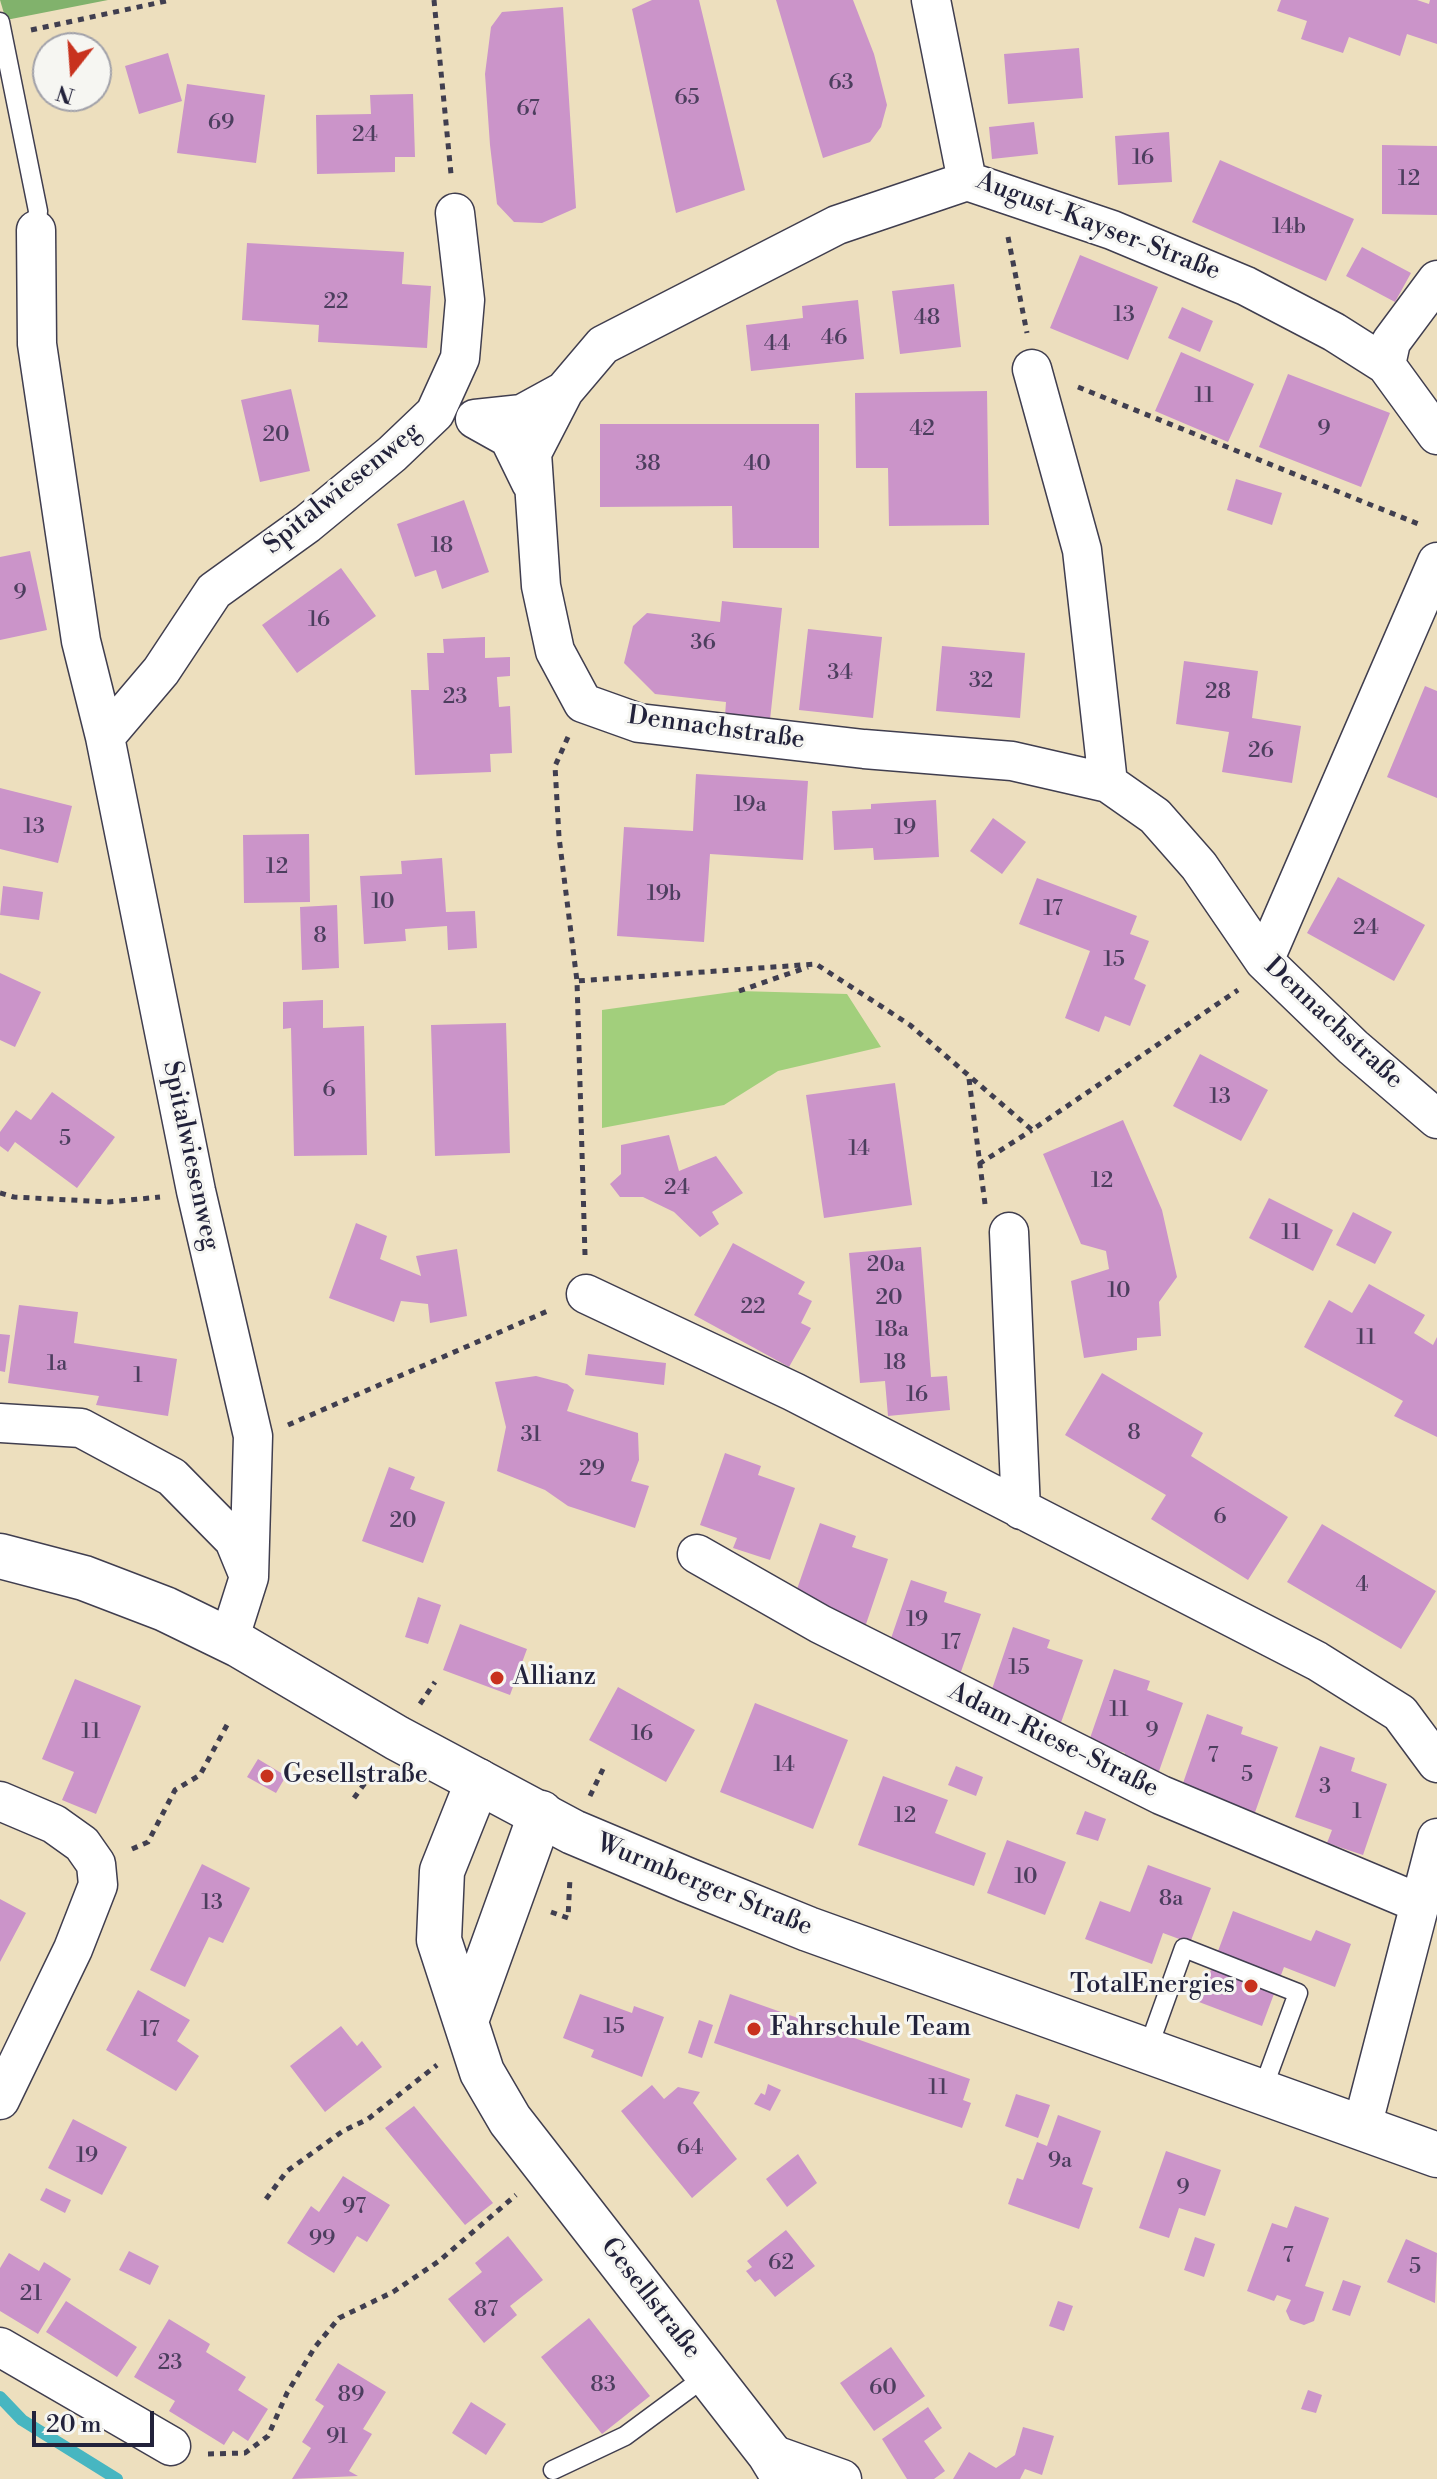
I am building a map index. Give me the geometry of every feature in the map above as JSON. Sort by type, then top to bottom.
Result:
[{"type":"main road","name":"Wurmberger Straße","points":[[0,1556],[84,1578],[165,1609],[229,1640],[397,1738],[573,1832],[808,1929],[1437,2155]]},
{"type":"main road","name":"Gesellstraße","points":[[478,1781],[442,1871],[439,1940],[482,2072],[510,2120],[777,2466]]},
{"type":"main road","points":[[468,2028],[541,1813]]},
{"type":"street","name":"August-Kayser-Straße","points":[[931,0],[967,181],[1112,230],[1246,286],[1334,332],[1386,365],[1437,435]]},
{"type":"street","points":[[583,703],[555,651],[541,586],[534,489],[532,453],[564,391],[603,345],[766,259],[837,225],[967,181]]},
{"type":"street","name":"Spitalwiesenweg","points":[[105,737],[161,671],[214,591],[319,514],[435,413],[460,358],[465,300],[455,213]]},
{"type":"street","name":"Spitalwiesenweg","points":[[36,230],[37,344],[81,641],[105,737],[196,1191],[253,1436],[249,1577],[229,1640]]},
{"type":"street","points":[[1386,365],[1391,342],[1437,280]]},
{"type":"street","points":[[1032,369],[1082,550],[1108,783]]},
{"type":"street","points":[[417,430],[446,420],[522,414],[564,391]]},
{"type":"street","points":[[475,419],[509,438],[534,489]]},
{"type":"street","points":[[1264,961],[1409,633],[1437,562]]},
{"type":"street","name":"Dennachstraße","points":[[583,703],[639,723],[864,749],[1012,761],[1108,783],[1155,816],[1199,866],[1264,961],[1353,1047],[1437,1119]]},
{"type":"street","points":[[1009,1232],[1021,1510]]},
{"type":"street","points":[[586,1294],[794,1392],[1317,1661],[1400,1713],[1437,1763]]},
{"type":"street","points":[[0,1423],[81,1428],[172,1477],[234,1540],[249,1577]]},
{"type":"street","name":"Adam-Riese-Straße","points":[[697,1554],[820,1624],[1161,1795],[1421,1904]]},
{"type":"street","points":[[0,1801],[54,1824],[82,1844],[96,1864],[98,1885],[73,1949],[0,2100]]},
{"type":"street","points":[[1362,2127],[1437,1838]]},
{"type":"street","points":[[0,2347],[171,2446]]},
{"type":"street","name":"Gesellstraße","points":[[777,2466],[842,2479]]},
{"type":"lane","name":"Spitalwiesenweg","points":[[1,31],[38,211],[36,230]]},
{"type":"lane","points":[[1146,2052],[1184,1948],[1298,1993],[1262,2091]]},
{"type":"lane","points":[[553,2470],[625,2436],[709,2374]]},
{"type":"path","points":[[1,31],[171,0]]},
{"type":"path","points":[[434,0],[455,213]]},
{"type":"path","points":[[1007,236],[1032,369],[1423,526]]},
{"type":"path","points":[[253,1436],[295,1422],[586,1294],[577,981],[559,837],[555,766],[583,703]]},
{"type":"path","points":[[979,1164],[1231,998],[1264,961]]},
{"type":"path","points":[[577,981],[816,964],[910,1025],[1032,1130]]},
{"type":"path","points":[[739,991],[816,964]]},
{"type":"path","points":[[969,1078],[988,1222],[1009,1232]]},
{"type":"path","points":[[0,1193],[65,1200],[137,1200]]},
{"type":"path","points":[[96,1864],[148,1842],[175,1790],[200,1775],[227,1725]]},
{"type":"path","points":[[266,2199],[287,2171],[343,2131],[368,2119],[468,2028]]},
{"type":"path","points":[[171,2446],[218,2456],[245,2453],[268,2436],[287,2393],[315,2347],[339,2318],[393,2292],[439,2261],[547,2168]]},
{"type":"green space","points":[[0,0],[108,0],[6,20]]},
{"type":"green space","points":[[739,991],[847,994],[881,1047],[778,1071],[724,1105],[602,1128],[602,1010]]},
{"type":"building","points":[[652,0],[699,0],[745,190],[676,213],[632,9]]},
{"type":"building","points":[[776,0],[853,0],[874,54],[887,105],[881,127],[870,142],[823,158]]},
{"type":"building","points":[[1281,0],[1417,0],[1429,4],[1430,0],[1437,0],[1437,44],[1407,34],[1400,56],[1349,37],[1343,53],[1301,39],[1307,21],[1277,11]]},
{"type":"building","points":[[563,7],[576,208],[542,223],[514,222],[497,204],[490,145],[485,74],[491,27],[502,12]]},
{"type":"building","points":[[1079,48],[1083,98],[1008,104],[1004,54]]},
{"type":"building","points":[[168,53],[182,101],[139,114],[125,66]]},
{"type":"building","points":[[187,84],[265,95],[256,163],[177,153]]},
{"type":"building","points":[[413,94],[415,157],[395,157],[395,172],[317,174],[316,115],[371,114],[370,95]]},
{"type":"building","points":[[1034,122],[1038,154],[992,159],[989,127]]},
{"type":"building","points":[[1169,132],[1172,182],[1118,185],[1115,136]]},
{"type":"building","points":[[1382,145],[1437,146],[1437,215],[1382,214]]},
{"type":"building","points":[[1220,160],[1354,219],[1326,281],[1192,222]]},
{"type":"building","points":[[247,243],[404,252],[402,284],[431,286],[427,348],[318,342],[319,325],[242,320]]},
{"type":"building","points":[[1362,247],[1411,273],[1395,302],[1346,276]]},
{"type":"building","points":[[1080,255],[1158,287],[1128,360],[1050,328]]},
{"type":"building","points":[[954,284],[961,347],[900,354],[892,291]]},
{"type":"building","points":[[858,300],[864,359],[751,371],[746,325],[803,318],[802,306]]},
{"type":"building","points":[[1182,307],[1213,321],[1200,352],[1168,338]]},
{"type":"building","points":[[1181,352],[1254,384],[1228,442],[1155,411]]},
{"type":"building","points":[[1288,374],[1390,413],[1361,487],[1259,447]]},
{"type":"building","points":[[291,389],[310,471],[260,482],[241,400]]},
{"type":"building","points":[[987,391],[989,525],[889,526],[888,468],[856,468],[855,393]]},
{"type":"building","points":[[600,424],[819,424],[819,548],[733,548],[732,506],[600,507]]},
{"type":"building","points":[[1236,479],[1282,493],[1272,525],[1227,510]]},
{"type":"building","points":[[464,500],[489,572],[442,589],[436,570],[415,577],[397,524]]},
{"type":"building","points":[[30,551],[47,630],[0,640],[0,557]]},
{"type":"building","points":[[341,568],[376,616],[297,673],[262,625]]},
{"type":"building","points":[[722,601],[782,608],[770,720],[725,716],[726,702],[655,694],[624,663],[633,626],[647,613],[720,622]]},
{"type":"building","points":[[808,629],[882,637],[873,718],[799,710]]},
{"type":"building","points":[[485,637],[485,658],[510,657],[510,676],[497,677],[499,707],[510,706],[512,753],[490,754],[491,772],[415,775],[411,690],[429,690],[427,653],[444,653],[443,639]]},
{"type":"building","points":[[942,646],[1025,653],[1020,718],[936,711]]},
{"type":"building","points":[[1184,661],[1258,671],[1252,718],[1301,726],[1292,783],[1222,772],[1229,732],[1176,724]]},
{"type":"building","points":[[1425,686],[1437,691],[1437,798],[1387,777]]},
{"type":"building","points":[[696,774],[808,781],[803,860],[710,854],[704,942],[617,936],[624,827],[693,831]]},
{"type":"building","points":[[0,788],[72,806],[58,863],[0,849]]},
{"type":"building","points":[[936,800],[939,857],[874,860],[873,848],[834,850],[832,811],[871,809],[871,804]]},
{"type":"building","points":[[993,818],[1026,842],[1002,874],[970,851]]},
{"type":"building","points":[[309,834],[310,902],[244,903],[243,835]]},
{"type":"building","points":[[442,858],[446,912],[475,911],[477,948],[448,950],[447,926],[405,929],[406,941],[364,944],[360,876],[402,874],[401,861]]},
{"type":"building","points":[[1338,877],[1425,925],[1394,981],[1307,933]]},
{"type":"building","points":[[1037,878],[1137,916],[1130,934],[1149,941],[1134,979],[1146,985],[1130,1026],[1105,1016],[1099,1032],[1065,1018],[1090,951],[1019,924]]},
{"type":"building","points":[[3,886],[43,892],[39,920],[0,915]]},
{"type":"building","points":[[337,905],[339,968],[302,970],[300,907]]},
{"type":"building","points":[[0,973],[41,992],[15,1047],[0,1040]]},
{"type":"building","points":[[323,1000],[323,1028],[364,1026],[367,1155],[294,1156],[291,1028],[283,1029],[283,1002]]},
{"type":"building","points":[[506,1023],[510,1153],[435,1156],[431,1025]]},
{"type":"building","points":[[1200,1054],[1268,1090],[1241,1141],[1173,1106]]},
{"type":"building","points":[[895,1083],[912,1205],[824,1218],[806,1095]]},
{"type":"building","points":[[52,1092],[115,1137],[77,1188],[15,1142],[8,1152],[0,1146],[0,1132],[16,1110],[31,1120]]},
{"type":"building","points":[[1123,1120],[1162,1210],[1177,1277],[1159,1302],[1161,1336],[1137,1338],[1137,1350],[1084,1358],[1071,1281],[1109,1269],[1106,1251],[1081,1244],[1043,1154]]},
{"type":"building","points":[[669,1135],[679,1171],[716,1156],[743,1193],[712,1212],[719,1224],[700,1237],[674,1212],[643,1197],[620,1197],[610,1184],[621,1174],[621,1145]]},
{"type":"building","points":[[1269,1198],[1333,1230],[1313,1271],[1249,1238]]},
{"type":"building","points":[[1353,1212],[1392,1232],[1375,1264],[1336,1245]]},
{"type":"building","points":[[356,1223],[387,1236],[380,1259],[421,1276],[416,1256],[457,1249],[467,1316],[430,1323],[428,1304],[401,1301],[394,1322],[329,1298]]},
{"type":"building","points":[[733,1243],[805,1282],[798,1294],[812,1301],[801,1323],[811,1328],[789,1367],[694,1315]]},
{"type":"building","points":[[921,1247],[931,1377],[947,1376],[950,1410],[888,1416],[885,1381],[860,1383],[849,1253]]},
{"type":"building","points":[[1369,1284],[1425,1315],[1414,1333],[1433,1345],[1437,1337],[1437,1437],[1394,1416],[1403,1401],[1304,1347],[1329,1300],[1352,1313]]},
{"type":"building","points":[[19,1305],[78,1312],[74,1343],[177,1359],[168,1416],[96,1405],[99,1396],[8,1383]]},
{"type":"building","points":[[0,1334],[10,1335],[5,1372],[0,1371]]},
{"type":"building","points":[[588,1354],[666,1363],[664,1385],[585,1375]]},
{"type":"building","points":[[1102,1373],[1203,1433],[1191,1456],[1288,1517],[1248,1580],[1151,1519],[1166,1495],[1065,1435]]},
{"type":"building","points":[[536,1376],[567,1384],[574,1390],[567,1411],[638,1433],[639,1460],[631,1481],[649,1486],[635,1528],[568,1506],[545,1490],[497,1471],[506,1427],[495,1382]]},
{"type":"building","points":[[725,1453],[761,1466],[758,1475],[795,1488],[770,1560],[733,1548],[737,1538],[700,1525]]},
{"type":"building","points":[[389,1467],[415,1477],[410,1489],[445,1502],[423,1563],[362,1541]]},
{"type":"building","points":[[820,1523],[856,1536],[852,1547],[888,1559],[864,1630],[828,1618],[832,1608],[795,1595]]},
{"type":"building","points":[[1322,1524],[1436,1591],[1401,1649],[1287,1582]]},
{"type":"building","points":[[911,1580],[947,1592],[944,1602],[981,1614],[956,1686],[887,1650]]},
{"type":"building","points":[[418,1597],[441,1605],[428,1644],[405,1637]]},
{"type":"building","points":[[460,1624],[527,1649],[510,1695],[443,1670]]},
{"type":"building","points":[[1013,1627],[1050,1640],[1047,1648],[1083,1660],[1058,1731],[989,1698]]},
{"type":"building","points":[[1114,1669],[1150,1681],[1147,1690],[1183,1703],[1158,1774],[1122,1762],[1125,1753],[1089,1741]]},
{"type":"building","points":[[75,1679],[141,1706],[96,1814],[62,1800],[74,1772],[42,1759]]},
{"type":"building","points":[[618,1687],[695,1730],[666,1782],[589,1740]]},
{"type":"building","points":[[755,1703],[848,1740],[813,1829],[720,1792]]},
{"type":"building","points":[[1207,1714],[1243,1727],[1241,1734],[1278,1747],[1253,1818],[1182,1786]]},
{"type":"building","points":[[1320,1746],[1355,1758],[1351,1771],[1387,1784],[1363,1855],[1327,1843],[1332,1830],[1295,1817]]},
{"type":"building","name":"Gesellstraße","points":[[258,1759],[286,1776],[276,1793],[247,1777]]},
{"type":"building","points":[[956,1766],[983,1777],[976,1796],[948,1785]]},
{"type":"building","points":[[883,1776],[948,1800],[935,1833],[986,1853],[974,1886],[858,1845]]},
{"type":"building","points":[[1085,1811],[1106,1819],[1098,1841],[1076,1834]]},
{"type":"building","points":[[1007,1840],[1066,1862],[1045,1915],[987,1893]]},
{"type":"building","points":[[202,1864],[250,1888],[223,1943],[209,1937],[185,1987],[150,1970]]},
{"type":"building","points":[[1148,1865],[1211,1888],[1190,1943],[1163,1933],[1152,1964],[1085,1939],[1100,1901],[1130,1912]]},
{"type":"building","points":[[0,1899],[26,1913],[0,1962]]},
{"type":"building","points":[[1233,1911],[1311,1941],[1316,1930],[1351,1944],[1335,1987],[1284,1967],[1262,2026],[1199,2002]]},
{"type":"building","points":[[138,1990],[190,2020],[177,2041],[199,2056],[176,2091],[106,2050]]},
{"type":"building","points":[[580,1994],[632,2013],[634,2006],[664,2017],[642,2077],[591,2057],[594,2050],[563,2038]]},
{"type":"building","points":[[730,1994],[970,2079],[963,2100],[971,2103],[962,2128],[714,2043]]},
{"type":"building","points":[[699,2020],[713,2025],[702,2058],[688,2053]]},
{"type":"building","points":[[341,2026],[357,2046],[362,2041],[382,2067],[325,2112],[290,2066]]},
{"type":"building","points":[[768,2084],[781,2090],[770,2111],[754,2104],[761,2093],[765,2095]]},
{"type":"building","points":[[652,2085],[664,2099],[678,2087],[700,2092],[693,2103],[737,2159],[692,2198],[621,2111]]},
{"type":"building","points":[[1016,2094],[1050,2105],[1038,2138],[1005,2126]]},
{"type":"building","points":[[414,2106],[493,2203],[465,2225],[385,2128]]},
{"type":"building","points":[[1058,2115],[1101,2131],[1082,2184],[1093,2188],[1079,2229],[1008,2204],[1017,2178],[1023,2180],[1037,2142],[1047,2146]]},
{"type":"building","points":[[73,2119],[127,2147],[102,2195],[48,2168]]},
{"type":"building","points":[[1166,2151],[1221,2170],[1205,2216],[1179,2208],[1169,2238],[1139,2228]]},
{"type":"building","points":[[798,2154],[817,2183],[787,2207],[766,2179]]},
{"type":"building","points":[[343,2176],[390,2205],[367,2242],[357,2236],[334,2273],[287,2243],[311,2206],[319,2212]]},
{"type":"building","points":[[46,2188],[71,2200],[65,2213],[40,2200]]},
{"type":"building","points":[[1295,2206],[1329,2218],[1305,2286],[1324,2292],[1314,2321],[1304,2325],[1290,2320],[1286,2311],[1291,2300],[1277,2295],[1274,2301],[1247,2291],[1272,2223],[1287,2228]]},
{"type":"building","points":[[786,2230],[815,2266],[775,2297],[760,2279],[755,2282],[746,2271],[752,2267],[747,2261]]},
{"type":"building","points":[[508,2236],[543,2280],[510,2306],[517,2315],[484,2343],[448,2299],[482,2272],[475,2263]]},
{"type":"building","points":[[1195,2237],[1215,2244],[1204,2277],[1184,2270]]},
{"type":"building","points":[[1406,2239],[1437,2253],[1435,2303],[1387,2282]]},
{"type":"building","points":[[129,2251],[159,2266],[150,2285],[119,2270]]},
{"type":"building","points":[[9,2253],[39,2271],[44,2262],[71,2279],[38,2334],[0,2311],[0,2268]]},
{"type":"building","points":[[1343,2280],[1361,2286],[1350,2316],[1332,2310]]},
{"type":"building","points":[[66,2301],[137,2347],[117,2377],[46,2332]]},
{"type":"building","points":[[1058,2301],[1073,2306],[1064,2331],[1049,2326]]},
{"type":"building","points":[[589,2318],[650,2396],[602,2434],[541,2357]]},
{"type":"building","points":[[169,2319],[210,2344],[206,2352],[246,2377],[238,2390],[268,2409],[248,2441],[233,2431],[224,2445],[169,2411],[175,2401],[134,2377]]},
{"type":"building","points":[[891,2347],[925,2396],[874,2431],[840,2383]]},
{"type":"building","points":[[338,2363],[386,2392],[363,2429],[372,2434],[349,2471],[358,2476],[292,2479],[311,2448],[302,2442],[324,2406],[315,2400]]},
{"type":"building","points":[[1308,2390],[1322,2395],[1316,2413],[1301,2409]]},
{"type":"building","points":[[471,2402],[506,2424],[486,2455],[452,2433]]},
{"type":"building","points":[[928,2407],[942,2428],[924,2441],[945,2471],[934,2479],[907,2479],[882,2439]]},
{"type":"building","points":[[1023,2427],[1054,2436],[1042,2475],[1025,2469],[1020,2479],[953,2479],[969,2452],[996,2468],[1015,2455]]},
{"type":"waterway","points":[[0,2397],[22,2420],[117,2479]]},
{"type":"place","name":"Allianz","points":[[497,1678]]},
{"type":"place","name":"Gesellstraße","points":[[267,1776]]},
{"type":"place","name":"TotalEnergies","points":[[1251,1986]]},
{"type":"place","name":"Fahrschule Team","points":[[754,2029]]}]
